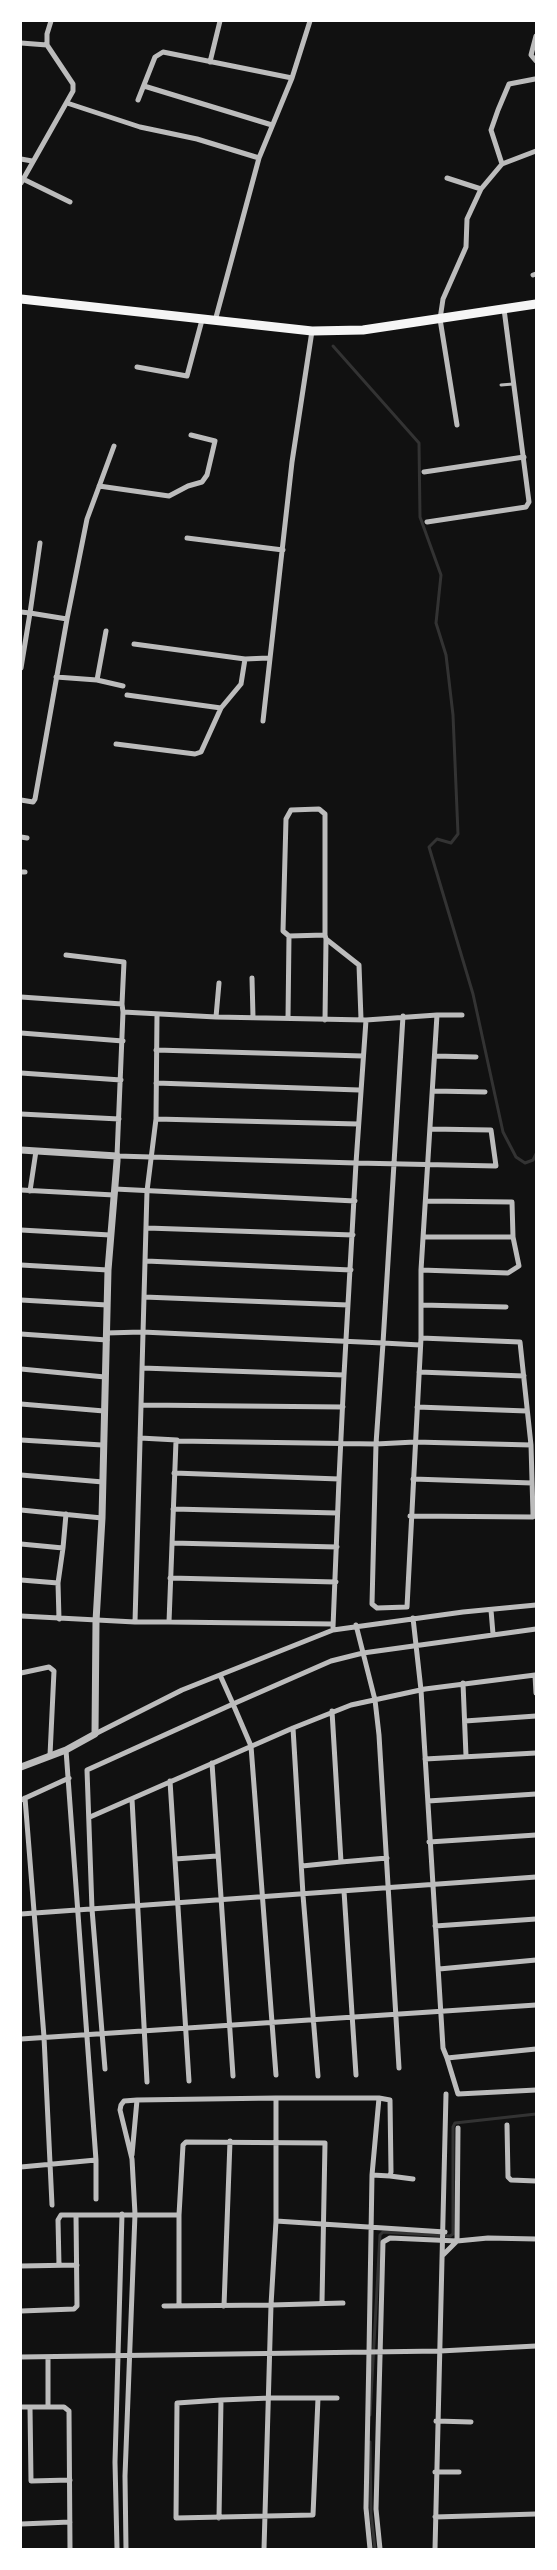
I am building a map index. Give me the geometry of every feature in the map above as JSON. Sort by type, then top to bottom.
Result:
[{"type":"highway","points":[[21,299],[312,331],[363,330],[536,304]]},
{"type":"street","points":[[51,21],[46,34],[47,45],[73,84],[67,103],[22,181],[70,202]]},
{"type":"street","points":[[210,62],[220,21]]},
{"type":"street","points":[[215,321],[259,158],[292,78],[309,21]]},
{"type":"street","points":[[536,36],[531,55],[536,61]]},
{"type":"street","points":[[21,43],[47,45]]},
{"type":"street","points":[[138,100],[155,57],[159,53],[292,78]]},
{"type":"street","points":[[502,164],[491,130],[498,110],[509,84],[536,79]]},
{"type":"street","points":[[144,86],[272,125]]},
{"type":"street","points":[[67,103],[140,127],[197,139],[259,158]]},
{"type":"street","points":[[457,425],[440,319],[443,299],[466,247],[467,219],[481,189],[502,164],[536,150]]},
{"type":"street","points":[[21,159],[32,162]]},
{"type":"street","points":[[447,178],[481,189]]},
{"type":"street","points":[[427,522],[526,507],[529,502],[504,309]]},
{"type":"street","points":[[137,367],[187,376],[202,320]]},
{"type":"street","points":[[263,721],[268,658],[292,462],[312,331]]},
{"type":"street","points":[[99,486],[168,496],[202,482],[207,475],[214,441],[191,435]]},
{"type":"street","points":[[21,800],[33,802],[35,799],[84,529],[114,446]]},
{"type":"street","points":[[424,472],[524,457]]},
{"type":"street","points":[[187,538],[283,550]]},
{"type":"street","points":[[21,668],[40,543]]},
{"type":"street","points":[[21,612],[67,619]]},
{"type":"street","points":[[97,680],[106,631]]},
{"type":"street","points":[[134,644],[245,659],[268,658]]},
{"type":"street","points":[[116,744],[199,753],[203,751],[221,708],[241,684],[245,659]]},
{"type":"street","points":[[56,677],[97,680],[123,686]]},
{"type":"street","points":[[127,695],[221,708]]},
{"type":"street","points":[[288,1018],[289,936],[283,929],[286,815],[291,810],[319,809],[325,814],[325,1020]]},
{"type":"street","points":[[289,936],[326,937],[359,965],[363,1020],[363,1056],[359,1090],[355,1201],[340,1445],[333,1627]]},
{"type":"street","points":[[66,955],[124,962],[119,1119],[108,1270],[102,1518],[96,1621],[95,1734]]},
{"type":"street","points":[[252,978],[253,1017]]},
{"type":"street","points":[[216,1017],[219,983]]},
{"type":"street","points":[[21,997],[122,1004]]},
{"type":"street","points":[[123,1012],[325,1020],[462,1015]]},
{"type":"street","points":[[135,1622],[147,1191],[156,1119],[157,1014]]},
{"type":"street","points":[[403,1016],[376,1444],[372,1604],[375,1608],[407,1606],[421,1341],[421,1270],[437,1015]]},
{"type":"street","points":[[21,1033],[123,1041]]},
{"type":"street","points":[[156,1050],[363,1056]]},
{"type":"street","points":[[435,1056],[476,1057]]},
{"type":"street","points":[[21,1073],[121,1080]]},
{"type":"street","points":[[156,1083],[359,1090]]},
{"type":"street","points":[[434,1091],[485,1092]]},
{"type":"street","points":[[21,1114],[119,1119]]},
{"type":"street","points":[[156,1119],[358,1124]]},
{"type":"street","points":[[21,1150],[117,1156],[496,1166],[491,1130],[430,1129]]},
{"type":"street","points":[[30,1191],[36,1151]]},
{"type":"street","points":[[21,1190],[147,1191],[355,1201]]},
{"type":"street","points":[[421,1270],[512,1272],[519,1266],[513,1237],[512,1202],[426,1201]]},
{"type":"street","points":[[147,1228],[353,1235]]},
{"type":"street","points":[[21,1230],[110,1235]]},
{"type":"street","points":[[424,1238],[513,1237]]},
{"type":"street","points":[[146,1261],[351,1270]]},
{"type":"street","points":[[21,1264],[108,1270]]},
{"type":"street","points":[[144,1297],[348,1305]]},
{"type":"street","points":[[21,1300],[107,1305]]},
{"type":"street","points":[[421,1305],[506,1307]]},
{"type":"street","points":[[21,1334],[106,1337],[142,1332],[383,1343],[520,1342],[531,1445],[533,1517],[410,1516]]},
{"type":"street","points":[[142,1368],[344,1375]]},
{"type":"street","points":[[21,1369],[105,1377]]},
{"type":"street","points":[[419,1372],[524,1376]]},
{"type":"street","points":[[21,1404],[104,1411]]},
{"type":"street","points":[[142,1404],[343,1407]]},
{"type":"street","points":[[417,1407],[527,1411]]},
{"type":"street","points":[[140,1438],[340,1445],[415,1442],[531,1445]]},
{"type":"street","points":[[21,1440],[102,1445]]},
{"type":"street","points":[[169,1622],[177,1440]]},
{"type":"street","points":[[174,1473],[339,1479]]},
{"type":"street","points":[[21,1475],[103,1482]]},
{"type":"street","points":[[413,1479],[532,1483]]},
{"type":"street","points":[[173,1509],[337,1513]]},
{"type":"street","points":[[21,1510],[102,1518]]},
{"type":"street","points":[[59,1619],[58,1583],[66,1514]]},
{"type":"street","points":[[172,1543],[337,1548]]},
{"type":"street","points":[[21,1544],[63,1548]]},
{"type":"street","points":[[170,1578],[336,1582]]},
{"type":"street","points":[[21,1580],[58,1583]]},
{"type":"street","points":[[21,1616],[96,1621],[333,1627],[536,1605]]},
{"type":"street","points":[[491,1610],[493,1634]]},
{"type":"street","points":[[413,1618],[421,1690],[443,2048],[458,2094],[536,2090]]},
{"type":"street","points":[[356,1626],[375,1700],[380,1735],[399,2068]]},
{"type":"street","points":[[21,1767],[50,1755],[67,1752],[95,1734],[182,1690],[222,1678],[333,1627]]},
{"type":"street","points":[[105,2068],[99,2034],[90,1909],[90,1817],[87,1770],[232,1701],[332,1661],[416,1644],[536,1629]]},
{"type":"street","points":[[21,1673],[49,1666],[54,1671],[50,1755]]},
{"type":"street","points":[[90,1817],[332,1711],[421,1690],[535,1675],[536,1693]]},
{"type":"street","points":[[222,1678],[251,1746],[276,2075]]},
{"type":"street","points":[[463,1683],[466,1756]]},
{"type":"street","points":[[332,1711],[341,1862]]},
{"type":"street","points":[[465,1720],[536,1716]]},
{"type":"street","points":[[293,1728],[303,1895],[318,2076]]},
{"type":"street","points":[[67,1752],[80,1910],[96,2160],[96,2199]]},
{"type":"street","points":[[425,1760],[536,1753]]},
{"type":"street","points":[[212,1763],[233,2076]]},
{"type":"street","points":[[52,2205],[44,2037],[35,1913],[23,1799],[68,1776]]},
{"type":"street","points":[[170,1781],[189,2081]]},
{"type":"street","points":[[428,1801],[536,1794]]},
{"type":"street","points":[[132,1799],[147,2082]]},
{"type":"street","points":[[429,1842],[536,1835]]},
{"type":"street","points":[[175,1859],[217,1856]]},
{"type":"street","points":[[302,1866],[387,1858]]},
{"type":"street","points":[[21,1914],[536,1877]]},
{"type":"street","points":[[344,1891],[356,2075]]},
{"type":"street","points":[[435,1926],[536,1919]]},
{"type":"street","points":[[439,1970],[536,1960]]},
{"type":"street","points":[[21,2039],[143,2032],[353,2015],[536,2005]]},
{"type":"street","points":[[447,2058],[536,2049]]},
{"type":"street","points":[[435,2549],[436,2421],[445,2237],[447,2094]]},
{"type":"street","points":[[264,2549],[271,2305],[276,2221],[276,2098]]},
{"type":"street","points":[[379,2098],[372,2175],[372,2227],[375,2509],[380,2549]]},
{"type":"street","points":[[132,2159],[120,2110],[124,2101],[379,2098],[390,2100],[390,2176]]},
{"type":"street","points":[[126,2549],[124,2356],[128,2214],[137,2100]]},
{"type":"street","points":[[507,2125],[508,2177],[511,2180],[536,2181]]},
{"type":"street","points":[[443,2255],[457,2241],[458,2128]]},
{"type":"street","points":[[224,2306],[230,2141]]},
{"type":"street","points":[[179,2306],[179,2215],[184,2143],[230,2141],[325,2144],[322,2302]]},
{"type":"street","points":[[21,2166],[96,2160]]},
{"type":"street","points":[[372,2175],[413,2179]]},
{"type":"street","points":[[117,2549],[115,2462],[124,2356],[128,2214]]},
{"type":"street","points":[[59,2265],[59,2217],[128,2214],[179,2215]]},
{"type":"street","points":[[21,2311],[74,2309],[78,2303],[76,2215]]},
{"type":"street","points":[[276,2221],[372,2227],[445,2237],[457,2241],[488,2238],[536,2238]]},
{"type":"street","points":[[370,2549],[366,2508],[374,2352],[383,2242],[390,2238],[445,2237]]},
{"type":"street","points":[[21,2266],[77,2265]]},
{"type":"street","points":[[164,2307],[343,2303]]},
{"type":"street","points":[[21,2357],[440,2351],[536,2346]]},
{"type":"street","points":[[48,2357],[48,2407]]},
{"type":"street","points":[[318,2398],[314,2514],[178,2519],[174,2515],[175,2406],[180,2402],[270,2398],[318,2398],[337,2398]]},
{"type":"street","points":[[219,2518],[221,2400]]},
{"type":"street","points":[[21,2407],[64,2407],[69,2411],[70,2549]]},
{"type":"street","points":[[30,2407],[31,2481],[70,2480]]},
{"type":"street","points":[[436,2421],[471,2422]]},
{"type":"street","points":[[435,2472],[459,2472]]},
{"type":"street","points":[[435,2517],[536,2514]]},
{"type":"street","points":[[21,2524],[70,2522]]},
{"type":"lane","points":[[501,385],[513,384]]},
{"type":"waterway","points":[[333,346],[419,443],[420,517],[441,575],[436,623],[446,655],[453,715],[458,834],[451,843],[437,839],[429,847],[473,994],[503,1132],[516,1157],[525,1163],[533,1160],[536,1154]]},
{"type":"waterway","points":[[370,2415],[380,2235],[383,2232],[450,2236],[453,2234],[453,2127],[455,2123],[536,2114]]},
{"type":"waterway","points":[[370,2442],[371,2514],[375,2549]]}]
